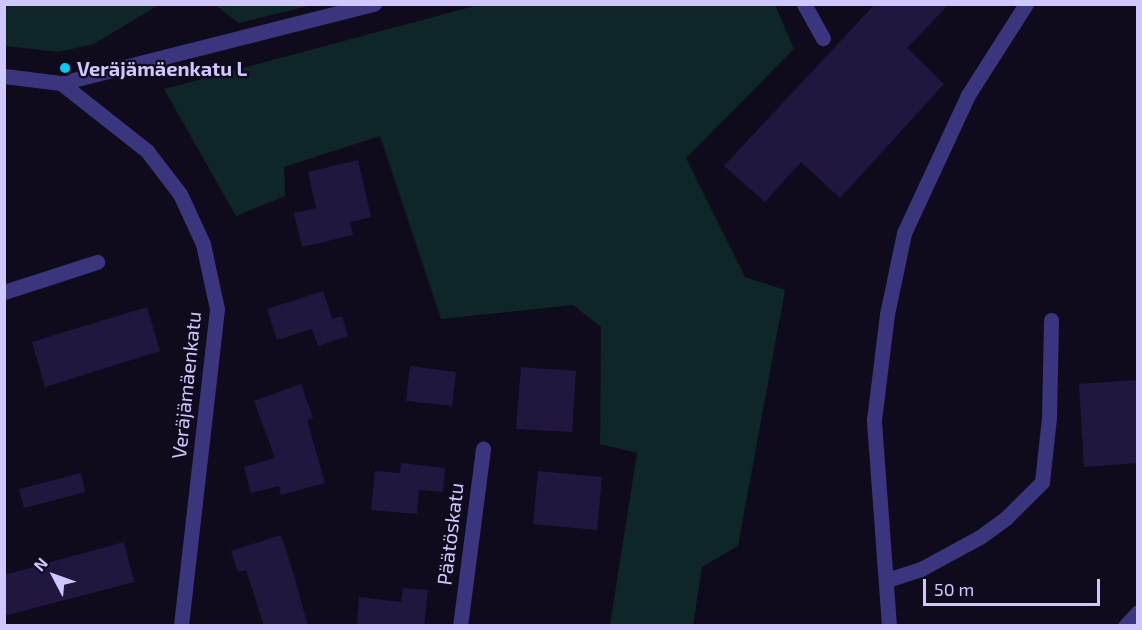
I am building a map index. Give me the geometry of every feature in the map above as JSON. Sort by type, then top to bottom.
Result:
[{"type":"street","points":[[4,76],[61,83],[374,4]]},
{"type":"street","points":[[804,4],[823,38]]},
{"type":"street","points":[[889,626],[874,420],[887,314],[904,233],[968,95],[1026,4]]},
{"type":"street","name":"Veräjämäenkatu","points":[[61,83],[147,151],[180,194],[203,243],[217,309],[181,626]]},
{"type":"street","points":[[4,292],[97,261]]},
{"type":"street","points":[[887,580],[921,569],[980,537],[1006,518],[1042,482],[1049,418],[1051,320]]},
{"type":"street","name":"Päätöskatu","points":[[460,626],[483,448]]},
{"type":"street","points":[[1125,626],[1137,612]]},
{"type":"green space","points":[[5,4],[159,5],[94,44],[58,52],[5,46]]},
{"type":"green space","points":[[482,4],[775,5],[794,49],[686,158],[745,277],[785,290],[738,546],[702,567],[693,625],[610,625],[637,453],[600,444],[601,327],[573,305],[441,319],[380,136],[284,167],[285,196],[236,216],[164,89]]},
{"type":"green space","points":[[215,5],[313,5],[239,23]]},
{"type":"building","points":[[875,4],[949,4],[907,48],[944,84],[840,198],[801,162],[765,202],[724,166]]},
{"type":"building","points":[[358,160],[371,217],[350,222],[353,235],[302,247],[294,213],[316,208],[308,172]]},
{"type":"building","points":[[323,291],[332,319],[342,316],[348,336],[318,346],[312,329],[277,340],[267,309]]},
{"type":"building","points":[[147,307],[160,351],[45,387],[32,342]]},
{"type":"building","points":[[410,366],[456,372],[452,406],[406,401]]},
{"type":"building","points":[[521,367],[576,371],[572,432],[516,429]]},
{"type":"building","points":[[1137,380],[1137,463],[1084,467],[1079,384]]},
{"type":"building","points":[[301,384],[313,418],[307,420],[325,483],[281,495],[279,486],[251,493],[244,467],[275,458],[254,401]]},
{"type":"building","points":[[401,463],[445,468],[443,492],[419,490],[417,514],[371,510],[375,471],[400,473]]},
{"type":"building","points":[[538,471],[602,477],[597,530],[533,524]]},
{"type":"building","points":[[81,473],[85,492],[24,508],[19,489]]},
{"type":"building","points":[[281,535],[308,626],[264,626],[246,570],[238,572],[231,551]]},
{"type":"building","points":[[124,542],[134,582],[4,616],[4,575]]},
{"type":"building","points":[[403,588],[428,590],[424,626],[357,626],[359,597],[401,602]]},
{"type":"place","name":"Veräjämäenkatu L","points":[[65,68]]}]
